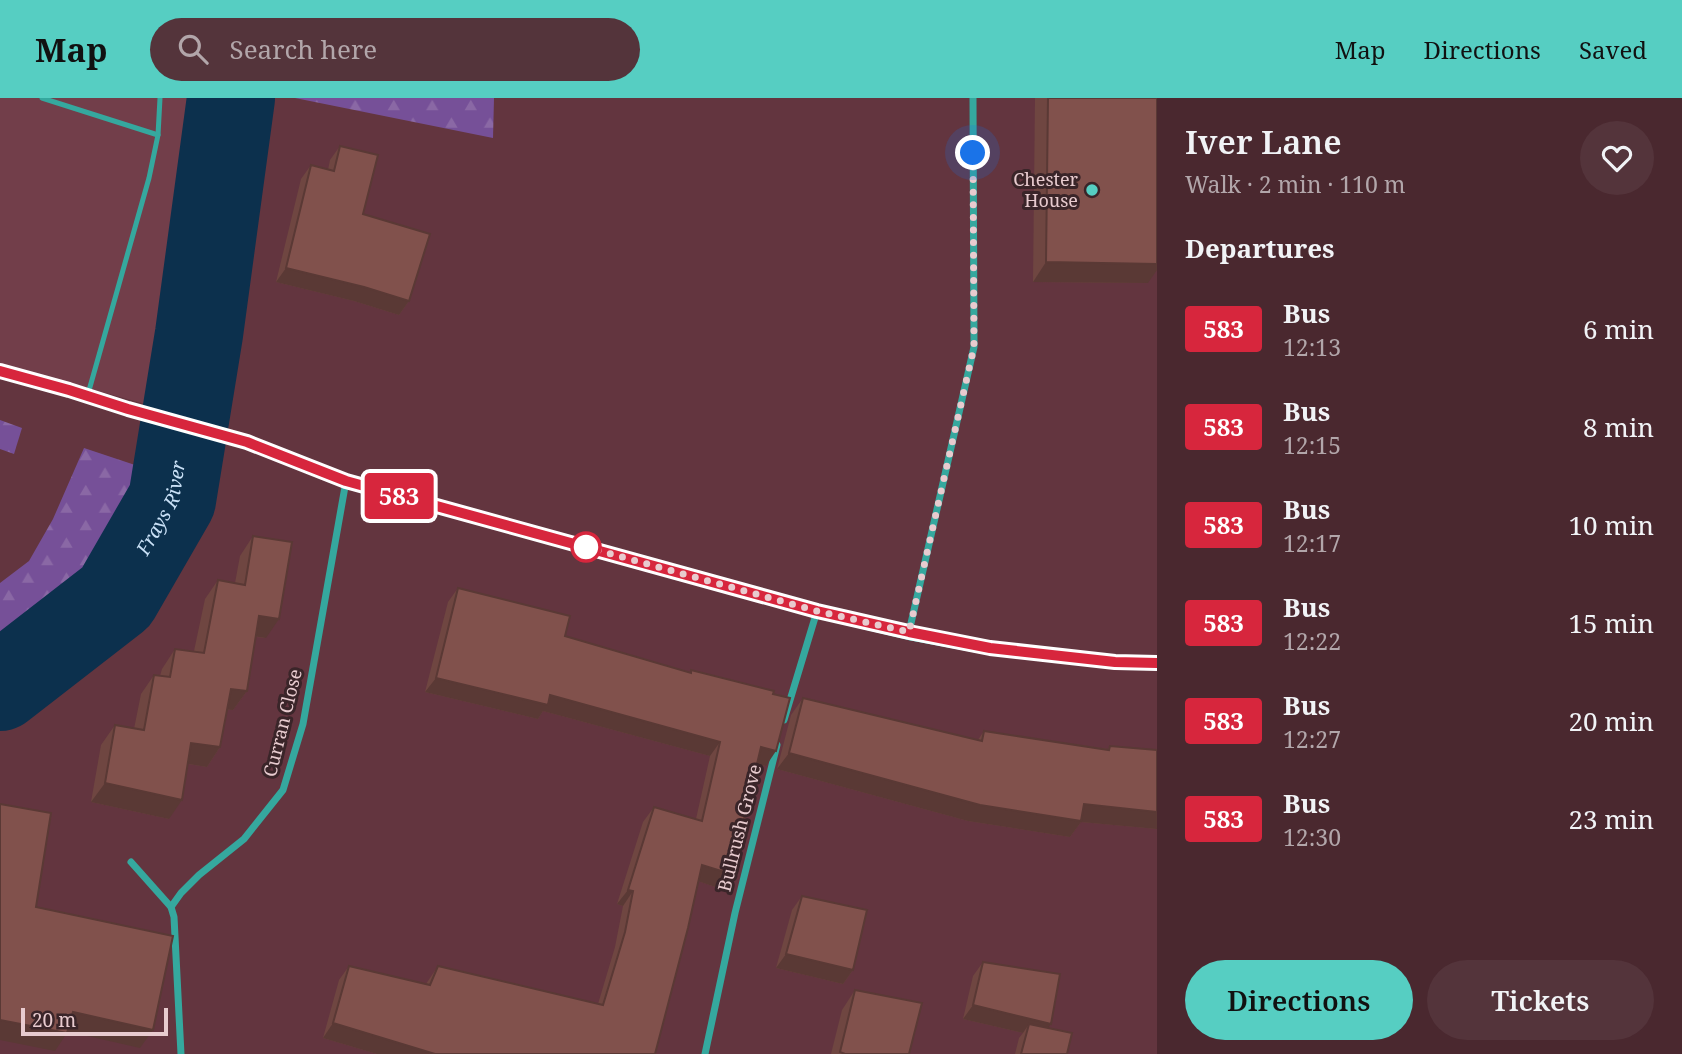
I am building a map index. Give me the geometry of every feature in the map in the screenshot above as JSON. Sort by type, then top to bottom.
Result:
[{"type":"main road","points":[[0,371],[247,442],[346,481],[817,611],[990,648],[1115,662],[1157,663]]},
{"type":"street","points":[[909,632],[974,347],[973,98]]},
{"type":"street","name":"Curran Close","points":[[171,907],[199,875],[244,839],[283,790],[303,724],[346,481]]},
{"type":"street","name":"Bullrush Grove","points":[[705,1054],[735,913],[781,731],[817,611]]},
{"type":"street","points":[[131,862],[171,907],[174,917],[181,1054]]},
{"type":"lane","points":[[42,98],[158,135]]},
{"type":"lane","points":[[87,397],[149,178],[158,135],[160,98]]},
{"type":"shaded area","points":[[0,98],[201,98],[194,245],[160,408],[0,364]]},
{"type":"green space","points":[[295,98],[494,98],[493,138]]},
{"type":"green space","points":[[0,420],[22,428],[14,454],[0,449]]},
{"type":"green space","points":[[84,448],[144,468],[99,593],[72,622],[0,670],[0,583],[29,561],[53,519]]},
{"type":"water","points":[[201,98],[259,98],[217,386],[166,369],[194,245]]},
{"type":"water","points":[[144,468],[208,489],[165,579],[122,621],[0,724],[0,670],[72,622],[99,593]]},
{"type":"building","name":"Chester House","points":[[1048,98],[1157,98],[1157,264],[1046,262]]},
{"type":"building","points":[[340,146],[378,155],[363,214],[430,234],[409,301],[286,268],[311,165],[334,171]]},
{"type":"building","points":[[253,536],[292,542],[279,619],[259,616],[247,691],[231,689],[220,747],[191,743],[182,800],[105,783],[115,725],[144,730],[154,675],[170,677],[175,649],[204,653],[218,580],[245,585]]},
{"type":"building","points":[[458,588],[570,616],[565,636],[691,673],[691,670],[774,691],[773,694],[790,698],[776,751],[761,747],[731,874],[702,865],[655,1054],[435,1054],[333,1023],[349,966],[430,985],[438,966],[603,1005],[625,932],[633,891],[628,890],[654,807],[702,821],[720,742],[550,695],[548,705],[436,678]]},
{"type":"building","points":[[803,698],[982,741],[984,731],[1109,750],[1110,746],[1157,750],[1157,812],[1084,804],[1081,821],[980,805],[789,753]]},
{"type":"building","points":[[0,804],[51,813],[36,907],[173,936],[153,1030],[73,1012],[67,1033],[0,1020]]},
{"type":"building","points":[[802,896],[867,910],[853,970],[786,954]]},
{"type":"building","points":[[983,962],[1060,974],[1051,1024],[973,1005]]},
{"type":"building","points":[[855,990],[922,1003],[909,1054],[840,1052]]},
{"type":"building","points":[[1029,1024],[1072,1033],[1067,1054],[1021,1054]]},
{"type":"waterway","name":"Frays River","points":[[0,687],[116,597],[172,500],[199,334],[231,98]]},
{"type":"bus line","name":"583","points":[[0,371],[247,442],[346,481],[817,611],[990,648],[1115,662],[1157,663]]},
{"type":"place","name":"Chester House","points":[[1092,190]]},
{"type":"route","points":[[586,547],[817,611],[909,632],[974,347],[973,153]]}]
